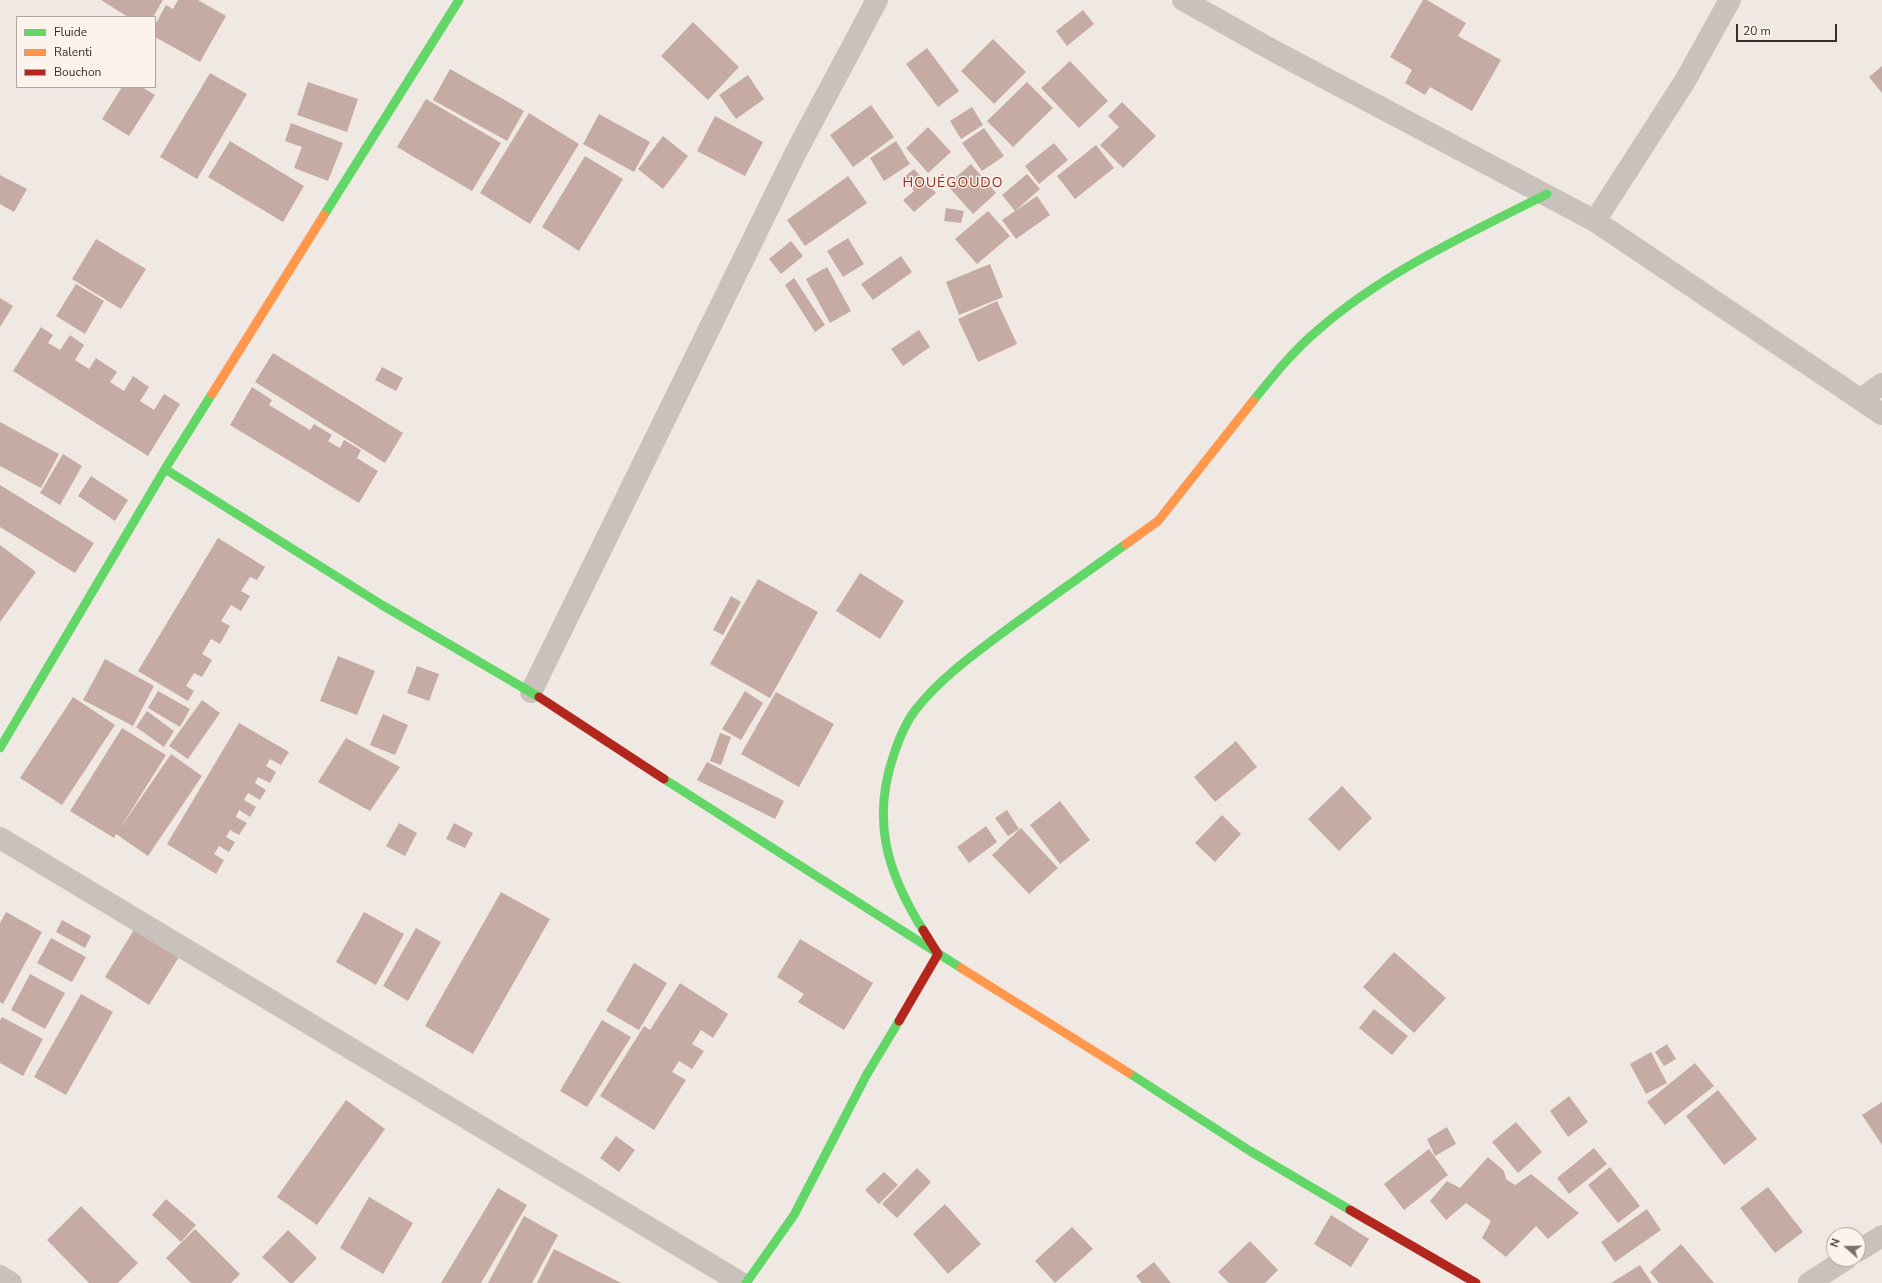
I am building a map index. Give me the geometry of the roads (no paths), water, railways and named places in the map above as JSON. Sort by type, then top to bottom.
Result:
[{"type":"street","points":[[0,748],[165,468],[459,0]]},
{"type":"street","points":[[531,692],[795,154],[877,0]]},
{"type":"street","points":[[1183,0],[1274,51],[1547,194],[1595,221],[1882,414]]},
{"type":"street","points":[[1595,221],[1685,81],[1730,0]]},
{"type":"street","points":[[938,954],[908,906],[888,856],[882,810],[889,767],[899,739],[916,709],[955,669],[1030,612],[1158,521],[1270,380],[1318,330],[1372,289],[1432,252],[1547,194]]},
{"type":"street","points":[[1861,399],[1882,384]]},
{"type":"street","points":[[165,468],[382,605],[531,692],[709,809],[938,954],[1084,1044],[1250,1151],[1476,1283]]},
{"type":"street","points":[[0,838],[741,1283]]},
{"type":"street","points":[[746,1283],[794,1215],[842,1127],[867,1074],[938,954]]},
{"type":"street","points":[[1866,1246],[1882,1236]]},
{"type":"street","points":[[1809,1283],[1834,1267]]},
{"type":"street","points":[[0,1276],[11,1283]]},
{"type":"district","name":"HOUÉGOUDO","points":[[953,184]]}]
